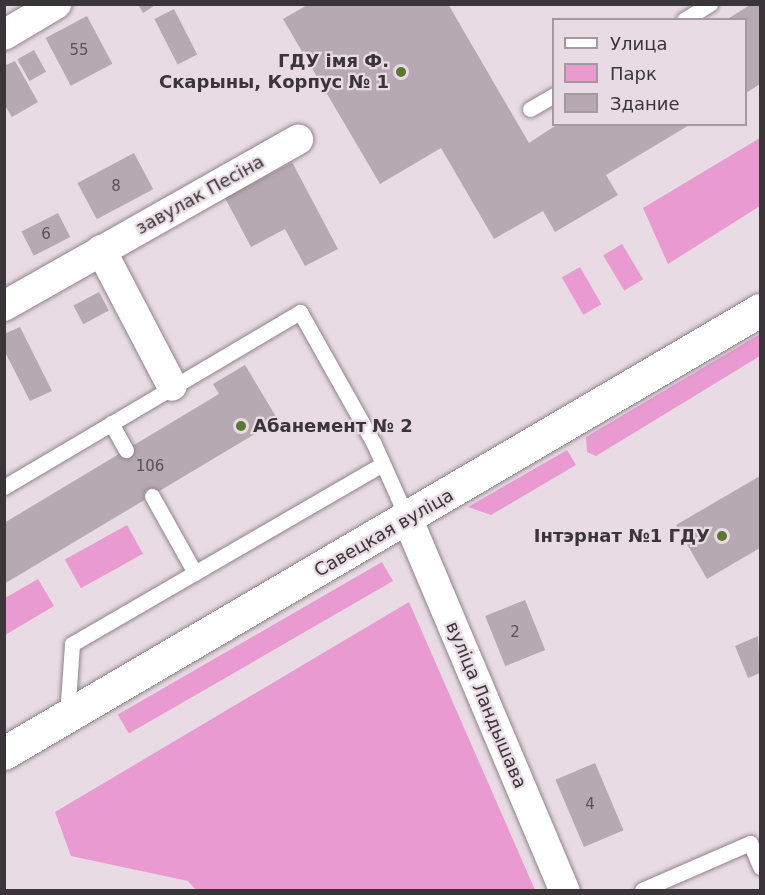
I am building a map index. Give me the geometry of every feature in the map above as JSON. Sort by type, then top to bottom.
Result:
[{"type":"main road","name":"Савецкая вуліца","points":[[4,753],[408,520],[760,310]]},
{"type":"street","points":[[4,35],[55,5]]},
{"type":"street","name":"завулак Песіна","points":[[4,306],[298,140]]},
{"type":"street","points":[[101,250],[172,386]]},
{"type":"street","name":"вуліца Ландышава","points":[[408,520],[564,891]]},
{"type":"lane","points":[[687,18],[710,4]]},
{"type":"lane","points":[[530,109],[552,96]]},
{"type":"lane","points":[[4,487],[300,312],[383,464],[408,520]]},
{"type":"lane","points":[[111,423],[126,450]]},
{"type":"lane","points":[[67,717],[72,644],[383,464]]},
{"type":"lane","points":[[152,496],[195,573]]},
{"type":"lane","points":[[642,891],[755,841],[760,867]]},
{"type":"green space","points":[[760,138],[760,206],[668,264],[643,208]]},
{"type":"green space","points":[[622,244],[643,279],[624,290],[603,255]]},
{"type":"green space","points":[[580,267],[602,304],[583,315],[562,278]]},
{"type":"green space","points":[[760,334],[760,356],[596,456],[587,452],[586,437]]},
{"type":"green space","points":[[567,450],[576,465],[491,515],[468,507]]},
{"type":"green space","points":[[127,525],[143,554],[81,588],[65,559]]},
{"type":"green space","points":[[382,562],[393,581],[129,734],[118,714]]},
{"type":"green space","points":[[38,579],[54,606],[5,635],[5,598]]},
{"type":"green space","points":[[409,602],[535,890],[196,890],[188,881],[71,856],[55,812]]},
{"type":"building","points":[[138,4],[157,4],[143,13]]},
{"type":"building","name":"ГДУ імя Ф. Скарыны, Корпус № 1","points":[[309,4],[448,4],[529,143],[555,126],[688,126],[606,175],[618,195],[555,232],[543,211],[494,239],[441,148],[380,184],[283,19]]},
{"type":"building","points":[[750,5],[760,5],[760,84],[747,92],[747,18],[729,18]]},
{"type":"building","points":[[174,9],[197,54],[178,64],[154,19]]},
{"type":"building","points":[[87,16],[112,64],[71,86],[46,38]]},
{"type":"building","points":[[34,50],[46,72],[30,81],[17,59]]},
{"type":"building","points":[[15,61],[38,102],[12,117],[4,104],[4,66]]},
{"type":"building","points":[[134,153],[153,189],[97,219],[77,183]]},
{"type":"building","points":[[292,162],[338,249],[305,266],[285,229],[251,247],[225,198]]},
{"type":"building","points":[[58,213],[70,237],[34,256],[21,232]]},
{"type":"building","points":[[99,292],[109,311],[83,324],[73,306]]},
{"type":"building","points":[[20,327],[52,391],[30,401],[4,350],[4,334]]},
{"type":"building","points":[[245,365],[278,420],[4,584],[4,523],[219,394],[213,384]]},
{"type":"building","name":"Інтэрнат №1 ГДУ","points":[[760,476],[760,548],[707,579],[676,525]]},
{"type":"building","points":[[525,600],[545,650],[505,666],[485,616]]},
{"type":"building","points":[[758,636],[760,673],[748,678],[735,646]]},
{"type":"building","points":[[595,763],[624,830],[584,847],[555,780]]},
{"type":"place","name":"ГДУ імя Ф. Скарыны, Корпус № 1","points":[[401,72]]},
{"type":"place","name":"Абанемент № 2","points":[[241,426]]},
{"type":"place","name":"Інтэрнат №1 ГДУ","points":[[722,536]]}]
